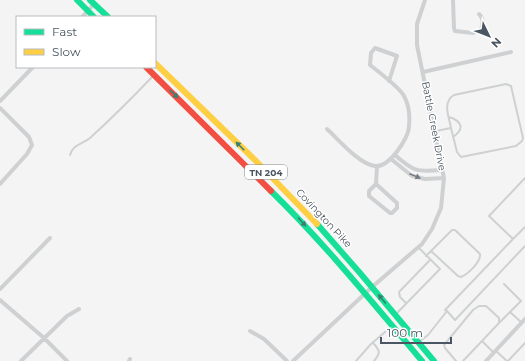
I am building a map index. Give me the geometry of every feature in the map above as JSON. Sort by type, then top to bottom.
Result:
[{"type":"main road","points":[[76,0],[93,16]]},
{"type":"main road","points":[[92,2],[107,16]]},
{"type":"main road","name":"Covington Pike","points":[[156,64],[315,222],[434,361]]},
{"type":"main road","name":"Covington Pike","points":[[147,68],[275,194],[365,293],[422,361]]},
{"type":"street","name":"Battle Creek Drive","points":[[293,361],[365,293],[422,244],[432,229],[441,208],[444,178],[417,45],[417,24],[425,0]]},
{"type":"street","points":[[453,0],[455,31],[473,33],[481,30],[484,24],[482,17],[479,14]]},
{"type":"street","points":[[83,16],[88,11],[92,2]]},
{"type":"street","points":[[327,129],[364,162],[377,166],[384,164],[391,159],[403,143],[409,128],[409,110],[404,94],[370,65],[371,53],[375,48],[397,56],[389,81]]},
{"type":"street","points":[[423,72],[510,52]]},
{"type":"street","points":[[0,101],[32,68]]},
{"type":"street","points":[[0,108],[29,137],[32,145],[27,154],[0,184]]},
{"type":"street","points":[[395,155],[409,167],[417,171],[442,170]]},
{"type":"street","points":[[391,159],[412,176],[425,179],[444,178]]},
{"type":"street","points":[[376,184],[397,203],[397,208],[392,213],[369,196],[369,191],[376,184],[377,166]]},
{"type":"street","points":[[0,289],[50,238]]},
{"type":"street","points":[[0,300],[44,338],[67,361]]},
{"type":"street","points":[[21,361],[67,316],[79,309]]},
{"type":"street","points":[[486,361],[524,320]]},
{"type":"street","points":[[250,331],[264,339],[287,361]]},
{"type":"lane","points":[[70,155],[73,148],[86,141],[106,124],[154,75]]},
{"type":"lane","points":[[509,84],[513,89],[523,138],[520,144],[509,148],[461,157],[457,152],[449,117],[447,101],[454,94],[509,84]]},
{"type":"lane","points":[[184,104],[191,98]]},
{"type":"lane","points":[[449,117],[460,123],[461,128],[458,134],[453,137]]},
{"type":"lane","points":[[434,131],[451,128]]},
{"type":"lane","points":[[513,239],[489,216],[525,178]]},
{"type":"lane","points":[[275,194],[281,187]]},
{"type":"lane","points":[[419,343],[428,335],[447,312],[445,310],[525,227]]},
{"type":"lane","points":[[426,256],[431,251],[452,230],[455,230],[480,254],[480,257],[464,276],[461,277],[458,276],[431,251]]},
{"type":"lane","points":[[447,312],[455,320],[525,246]]},
{"type":"lane","points":[[418,247],[440,269]]},
{"type":"lane","points":[[406,303],[400,297],[399,292],[430,260]]},
{"type":"lane","points":[[395,315],[440,269],[444,263]]},
{"type":"lane","points":[[463,361],[521,300],[504,284]]},
{"type":"lane","points":[[456,361],[444,345],[473,310],[479,306],[486,306],[499,318],[499,323]]},
{"type":"lane","points":[[510,312],[524,320]]},
{"type":"lane","points":[[356,361],[373,342],[392,326]]},
{"type":"lane","points":[[482,341],[507,361],[525,343]]},
{"type":"lane","points":[[373,342],[379,349],[378,356],[374,361]]},
{"type":"traffic: fast","points":[[77,0],[93,16]]},
{"type":"traffic: fast","points":[[90,0],[107,16]]},
{"type":"traffic: fast","points":[[271,191],[330,253],[422,361]]},
{"type":"traffic: fast","points":[[317,224],[434,361]]},
{"type":"traffic: slow","points":[[156,64],[256,161],[317,224]]},
{"type":"traffic: jam","points":[[147,68],[271,191]]}]
